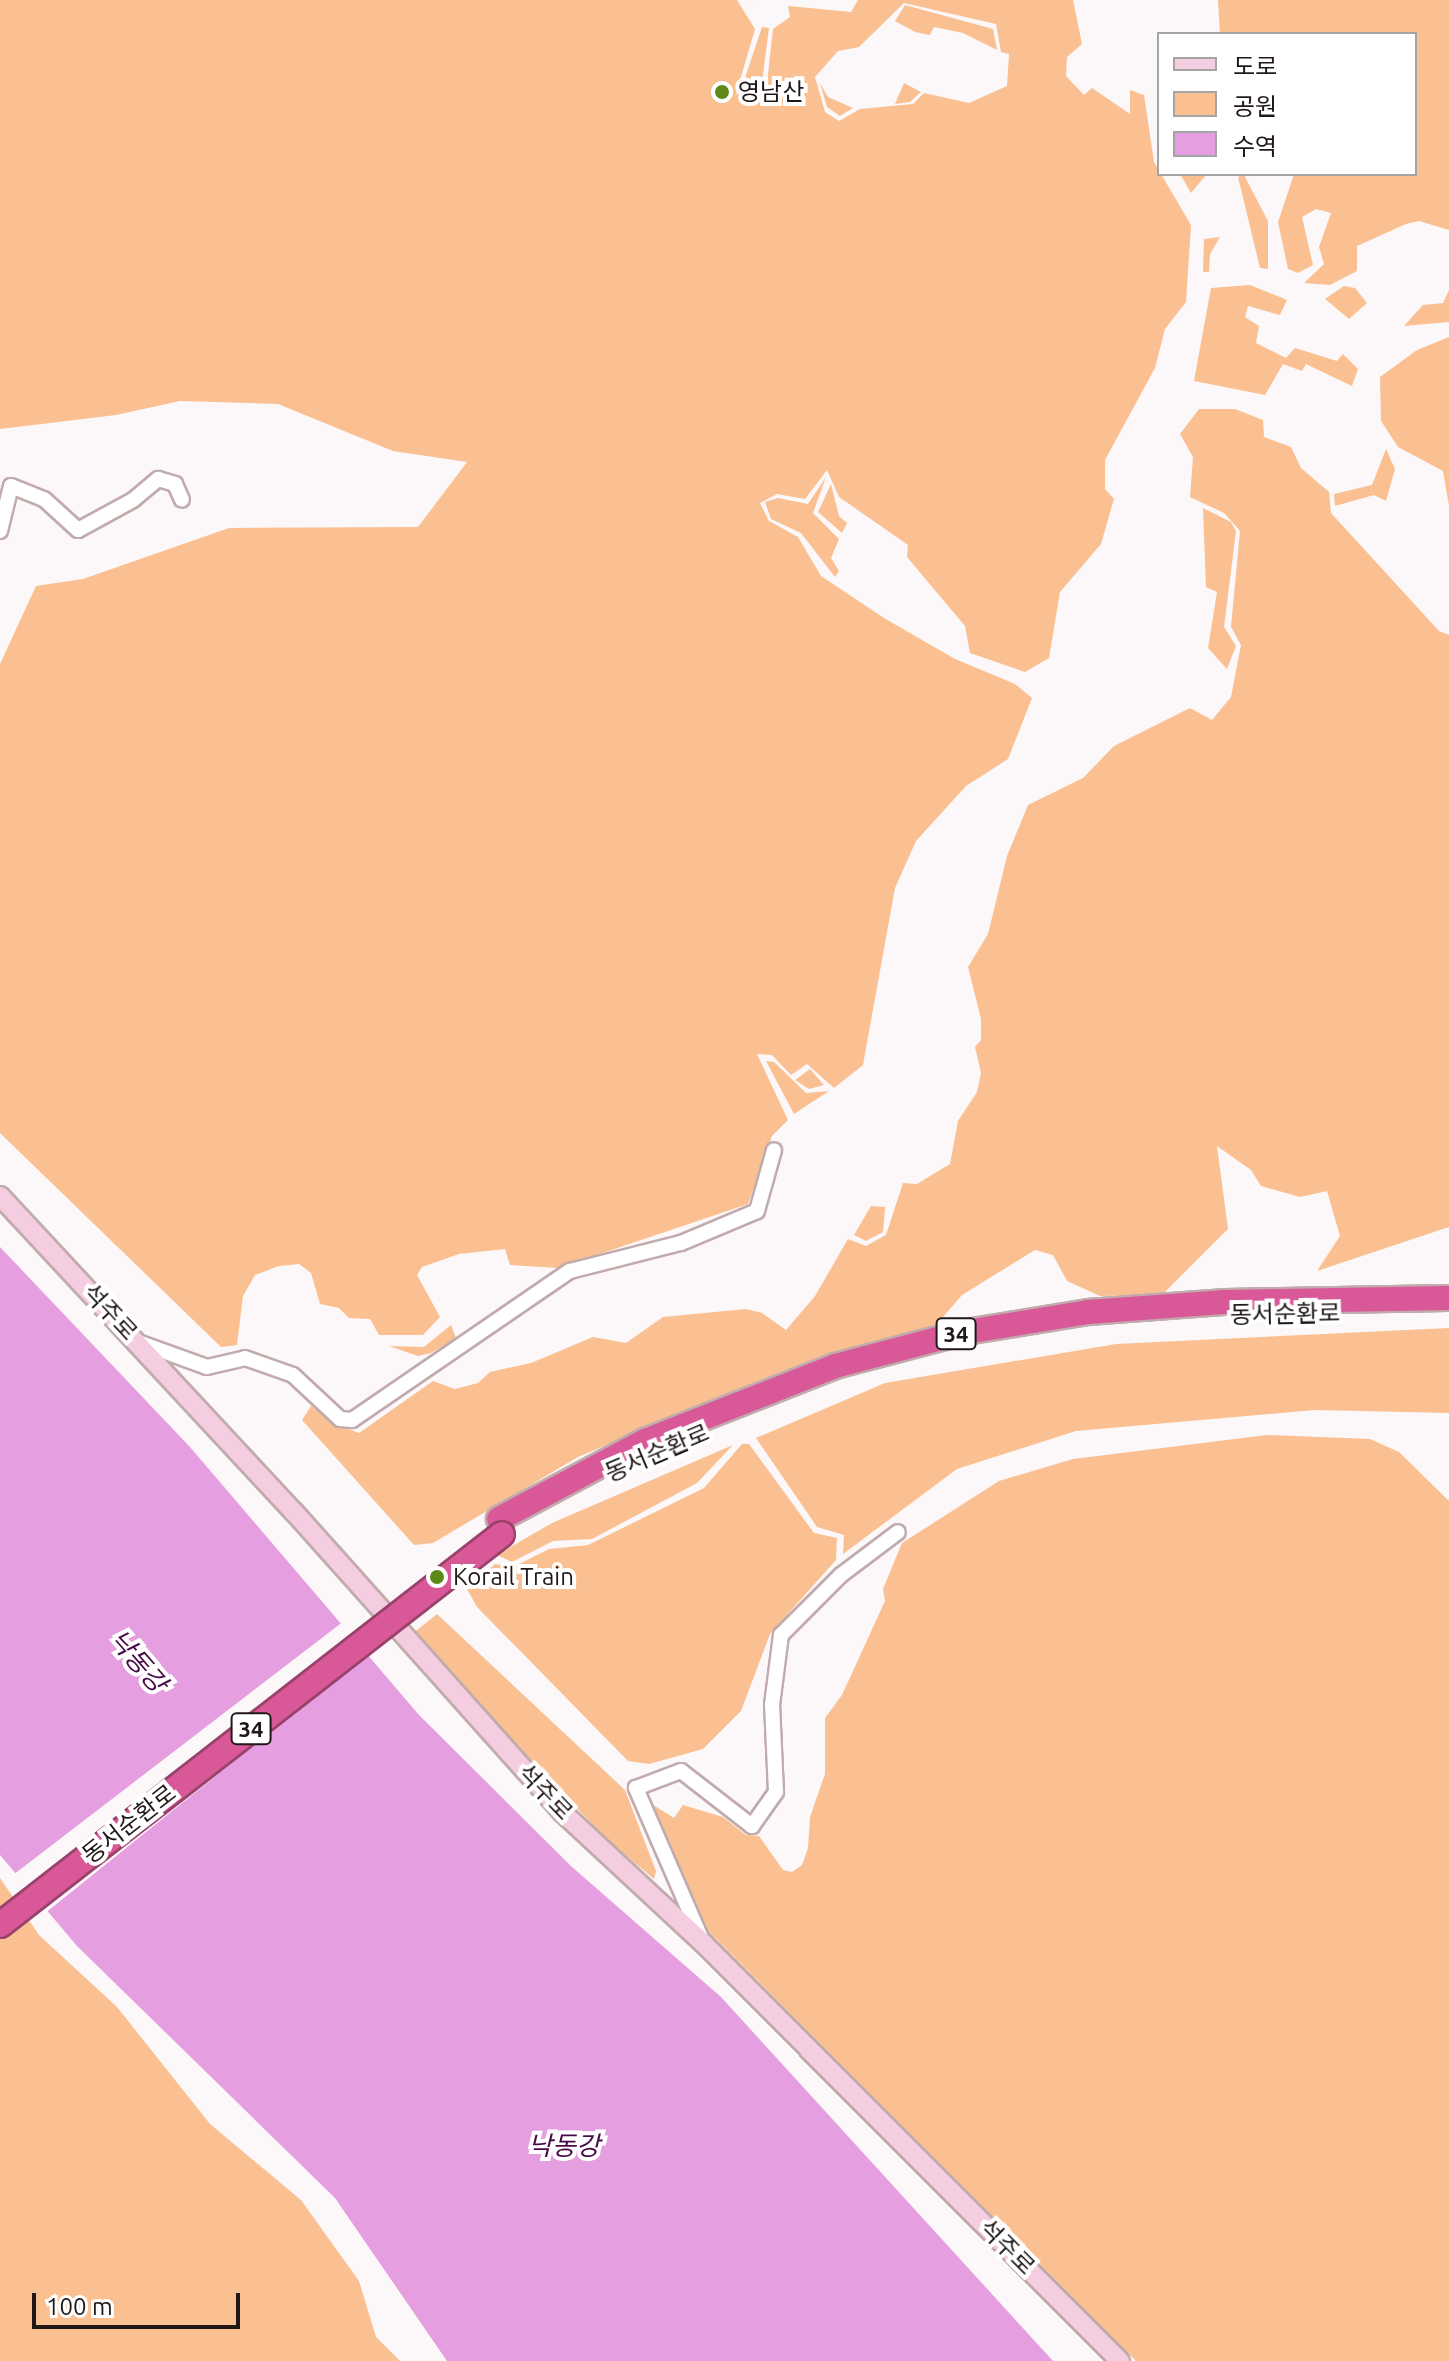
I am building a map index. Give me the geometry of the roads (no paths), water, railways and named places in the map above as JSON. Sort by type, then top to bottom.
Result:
[{"type":"highway","name":"동서순환로","points":[[0,1908],[501,1526],[645,1441],[835,1366],[960,1333],[1088,1312],[1208,1303],[1449,1298]]},
{"type":"highway","name":"동서순환로","points":[[0,1925],[501,1526],[583,1484],[658,1451],[845,1379],[970,1347],[1099,1325],[1188,1318],[1449,1311]]},
{"type":"street","points":[[0,531],[11,486],[44,499],[78,530],[133,500],[158,479],[175,484],[182,500]]},
{"type":"street","points":[[138,1342],[207,1367],[245,1358],[293,1375],[340,1419],[352,1420],[570,1271],[681,1243],[757,1211],[774,1150]]},
{"type":"street","name":"석주로","points":[[0,1196],[138,1342],[562,1812],[704,1944],[1120,2361]]},
{"type":"street","points":[[704,1944],[636,1788],[681,1771],[752,1826],[776,1792],[772,1705],[781,1635],[841,1575],[898,1532]]},
{"type":"water","name":"낙동강","points":[[0,1247],[190,1447],[419,1715],[572,1867],[721,1997],[1053,2361],[447,2361],[335,2198],[77,1946],[0,1855]]},
{"type":"place","name":"영남산","points":[[722,92]]},
{"type":"place","name":"Korail Train","points":[[437,1577]]}]
